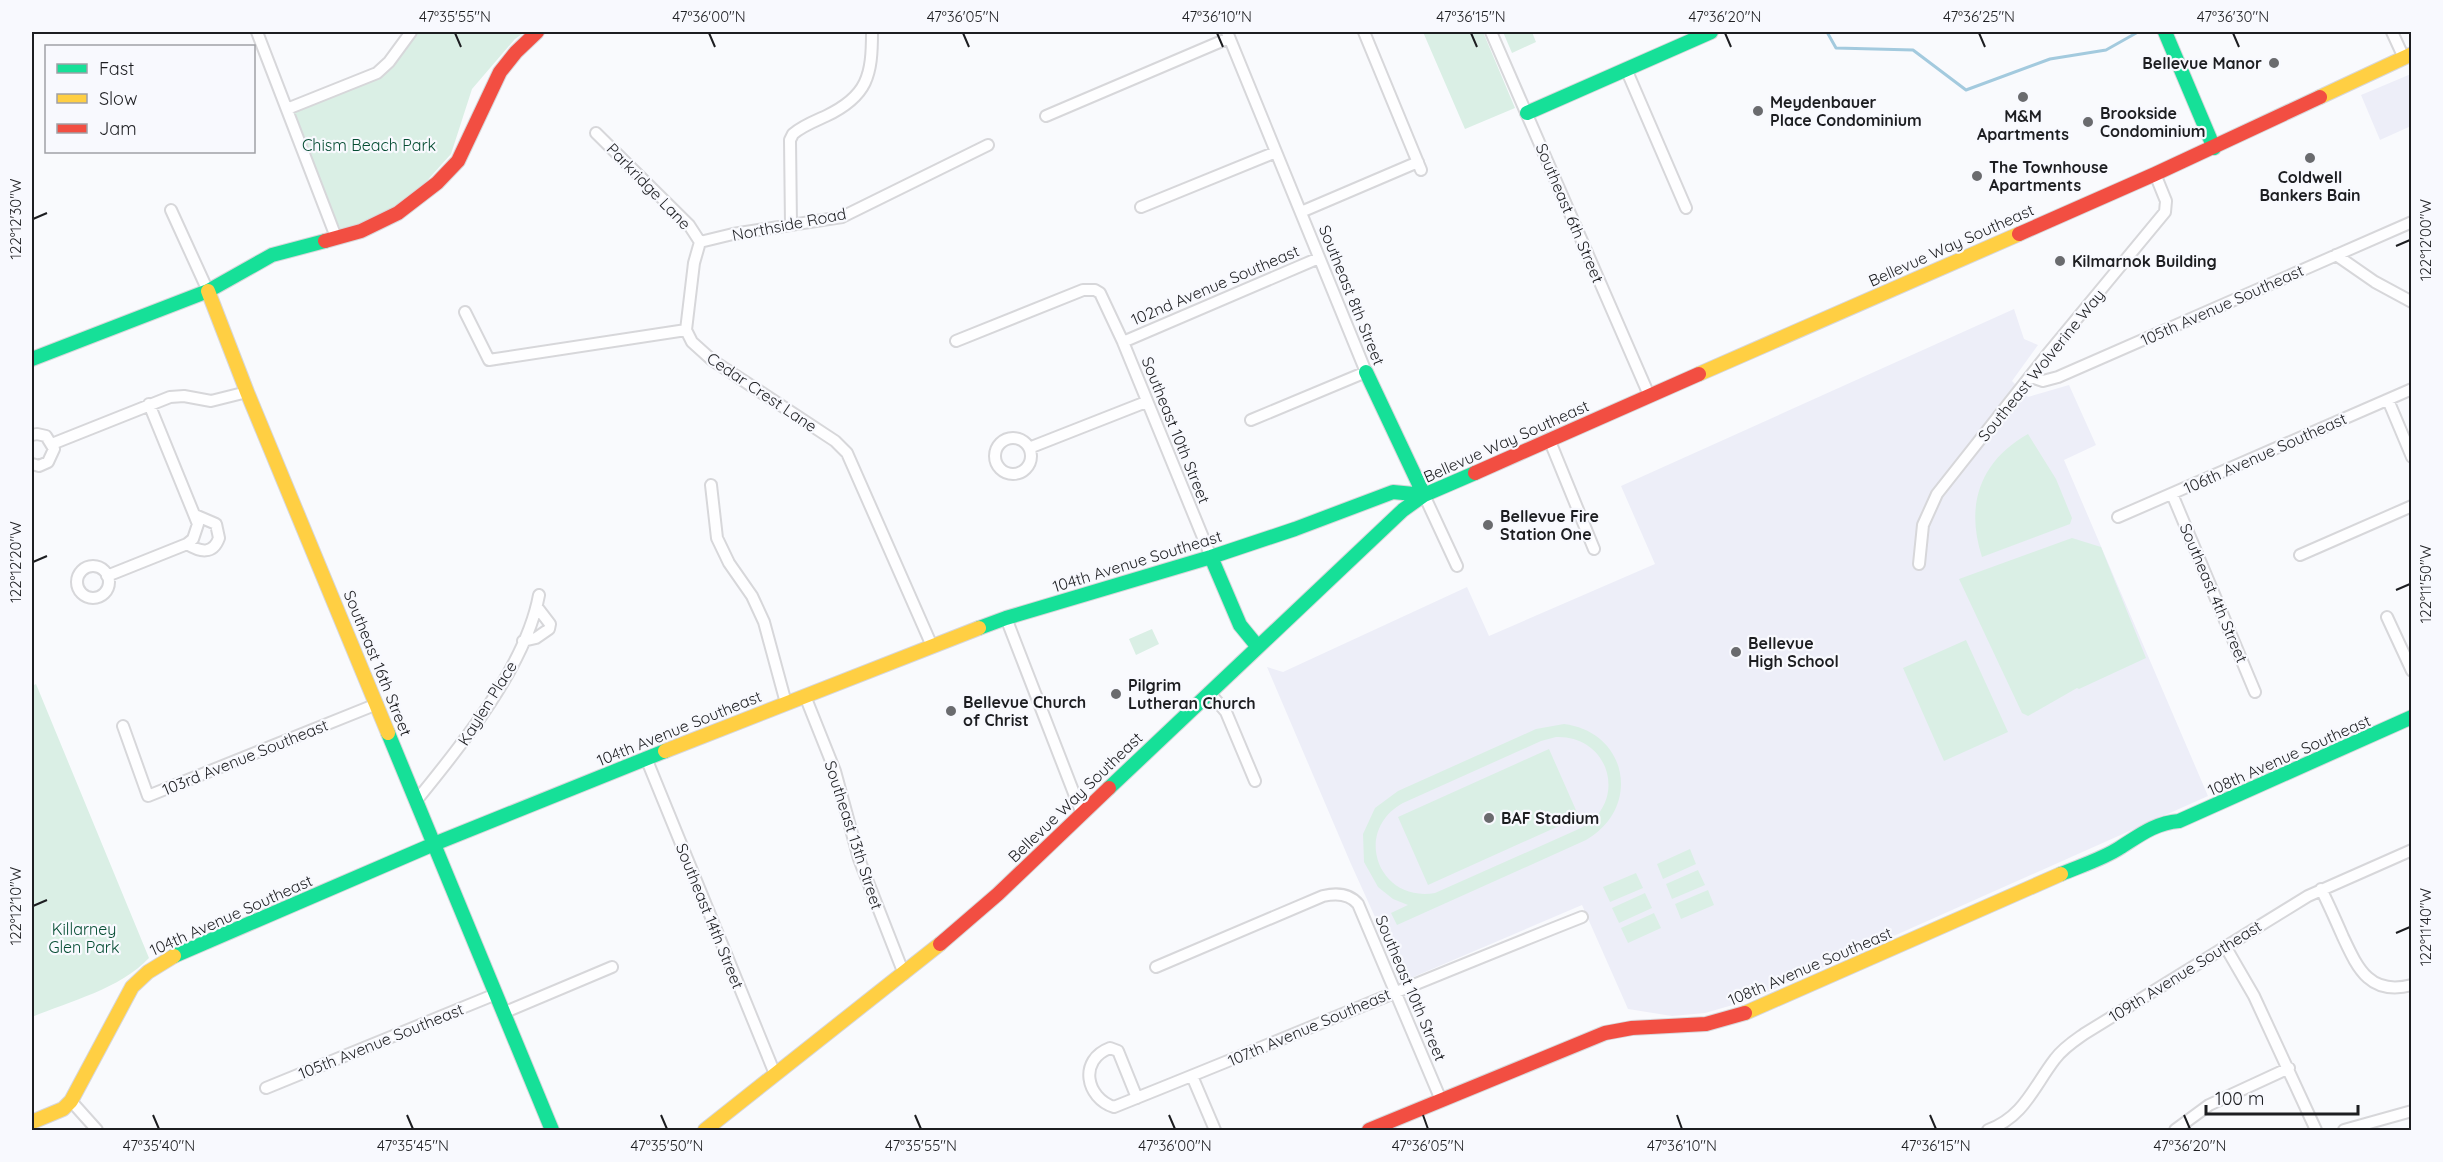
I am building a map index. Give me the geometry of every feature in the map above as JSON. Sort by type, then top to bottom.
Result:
[{"type":"street","points":[[257,32],[336,237]]},
{"type":"street","points":[[287,109],[377,73],[389,62],[411,32]]},
{"type":"street","points":[[32,359],[208,291],[272,255],[361,231],[398,213],[437,183],[458,161],[500,72],[516,52],[537,32]]},
{"type":"street","points":[[791,225],[790,140],[797,130],[852,102],[866,79],[870,67],[872,32]]},
{"type":"street","points":[[1300,212],[1419,166],[1364,32]]},
{"type":"street","name":"Southeast 6th Street","points":[[1491,32],[1649,395]]},
{"type":"street","points":[[1527,113],[1711,32]]},
{"type":"street","points":[[2165,32],[2214,148]]},
{"type":"street","points":[[2392,32],[2408,56]]},
{"type":"street","points":[[1046,116],[1228,35]]},
{"type":"street","name":"Southeast 8th Street","points":[[1228,35],[1366,372],[1457,566]]},
{"type":"street","name":"Bellevue Way Southeast","points":[[705,1131],[904,974],[998,894],[1402,510],[1424,495],[2214,148],[2408,56]]},
{"type":"street","points":[[1626,69],[1686,208]]},
{"type":"street","name":"Parkridge Lane","points":[[596,133],[688,225],[700,242]]},
{"type":"street","name":"Northside Road","points":[[700,242],[831,220],[854,212],[988,145]]},
{"type":"street","points":[[1141,207],[1276,152]]},
{"type":"street","name":"Southeast Wolverine Way","points":[[1919,564],[1923,525],[1937,495],[2162,218],[2166,201],[2155,174]]},
{"type":"street","name":"Southeast 16th Street","points":[[171,210],[208,291],[247,392],[552,1131]]},
{"type":"street","name":"105th Avenue Southeast","points":[[2031,377],[2043,381],[2058,377],[2412,222]]},
{"type":"street","points":[[465,312],[489,360],[686,330],[694,263],[700,242]]},
{"type":"street","points":[[2336,255],[2375,282],[2412,302]]},
{"type":"street","name":"102nd Avenue Southeast","points":[[1123,342],[1320,258]]},
{"type":"street","name":"Southeast 10th Street","points":[[956,341],[1083,290],[1095,290],[1104,298],[1240,625],[1258,647]]},
{"type":"street","name":"Cedar Crest Lane","points":[[686,330],[692,342],[712,360],[835,441],[847,453],[932,646]]},
{"type":"street","points":[[1251,420],[1366,372]]},
{"type":"street","name":"106th Avenue Southeast","points":[[2118,517],[2412,389]]},
{"type":"street","points":[[52,444],[149,404],[178,395],[211,401],[247,392]]},
{"type":"street","points":[[2388,400],[2412,457]]},
{"type":"street","points":[[1029,448],[1146,402]]},
{"type":"street","points":[[107,576],[187,544],[193,539],[198,524],[149,404]]},
{"type":"street","points":[[32,435],[42,434],[52,444],[53,454],[48,462],[39,466],[32,464]]},
{"type":"street","points":[[1549,439],[1594,549]]},
{"type":"street","points":[[711,485],[717,538],[725,557],[752,596],[764,622],[786,703]]},
{"type":"street","name":"104th Avenue Southeast","points":[[71,1101],[132,987],[144,973],[159,963],[434,844],[646,758],[1006,618],[1296,529],[1394,492],[1424,495]]},
{"type":"street","name":"Southeast 4th Street","points":[[2172,494],[2255,692]]},
{"type":"street","points":[[2300,555],[2412,506]]},
{"type":"street","points":[[187,544],[203,551],[212,549],[218,542],[219,533],[216,524],[195,515]]},
{"type":"street","name":"Kaylen Place","points":[[416,801],[461,745],[512,666],[537,607],[539,595]]},
{"type":"street","points":[[523,641],[536,638],[549,629],[550,624],[537,607]]},
{"type":"street","points":[[2387,617],[2412,671]]},
{"type":"street","points":[[1006,618],[1082,814]]},
{"type":"street","points":[[1209,692],[1226,712],[1255,781]]},
{"type":"street","name":"Southeast 13th Street","points":[[805,696],[835,771],[860,859],[904,974]]},
{"type":"street","name":"103rd Avenue Southeast","points":[[123,726],[148,796],[377,704]]},
{"type":"street","name":"108th Avenue Southeast","points":[[1369,1131],[1605,1033],[1632,1028],[1706,1024],[1748,1012],[2120,848],[2130,839],[2170,821],[2179,822],[2412,717]]},
{"type":"street","name":"Southeast 14th Street","points":[[646,758],[775,1074]]},
{"type":"street","name":"109th Avenue Southeast","points":[[1988,1131],[2017,1114],[2055,1059],[2073,1041],[2321,889],[2412,850]]},
{"type":"street","points":[[2321,889],[2361,971],[2375,983],[2385,987],[2406,987]]},
{"type":"street","name":"Southeast 10th Street","points":[[1156,967],[1323,896],[1346,895],[1351,897],[1358,904],[1441,1100]]},
{"type":"street","name":"107th Avenue Southeast","points":[[1137,1098],[1118,1051],[1110,1048],[1095,1057],[1090,1064],[1089,1082],[1100,1101],[1114,1107],[1137,1098],[1192,1076],[1396,991],[1581,917]]},
{"type":"street","points":[[2225,946],[2254,996],[2316,1131]]},
{"type":"street","points":[[503,1012],[612,967]]},
{"type":"street","name":"105th Avenue Southeast","points":[[266,1088],[496,994]]},
{"type":"street","points":[[2175,1131],[2209,1105],[2289,1068]]},
{"type":"street","points":[[1192,1076],[1215,1131]]},
{"type":"street","points":[[32,1122],[63,1109],[71,1101],[97,1131]]},
{"type":"street","points":[[2344,1131],[2412,1112]]},
{"type":"shaded area","points":[[2411,74],[2411,126],[2380,140],[2361,95]]},
{"type":"shaded area","name":"Bellevue High School","points":[[2014,309],[2024,339],[2038,345],[2012,381],[2028,397],[2069,385],[2096,445],[2064,460],[2208,796],[1750,1000],[1705,1013],[1672,1016],[1628,1009],[1582,905],[1404,981],[1267,667],[1283,672],[1467,587],[1489,636],[1655,564],[1621,486]]},
{"type":"green space","name":"Chism Beach Park","points":[[412,32],[525,32],[515,39],[472,89],[451,154],[397,214],[341,232],[339,226],[335,228],[287,109],[367,78]]},
{"type":"green space","points":[[1423,32],[1483,32],[1515,108],[1465,129]]},
{"type":"green space","points":[[1503,32],[1532,32],[1536,42],[1512,53]]},
{"type":"green space","points":[[2028,434],[2056,479],[2072,518],[2070,524],[1982,557],[1975,520],[1976,502],[1981,486],[1998,457]]},
{"type":"green space","points":[[2072,538],[2101,547],[2146,658],[2077,688],[2028,716],[2022,713],[1959,579]]},
{"type":"green space","points":[[1152,629],[1159,644],[1136,655],[1129,639]]},
{"type":"green space","points":[[1966,640],[2008,732],[1944,761],[1903,668]]},
{"type":"green space","name":"Killarney Glen Park","points":[[36,684],[149,958],[137,969],[109,986],[32,1017],[32,686]]},
{"type":"green space","points":[[1564,724],[1586,730],[1602,741],[1614,756],[1620,773],[1621,791],[1615,810],[1604,826],[1586,840],[1397,925],[1391,913],[1408,905],[1393,899],[1378,887],[1364,862],[1363,834],[1375,808],[1398,791],[1536,729]],"holes":[[[1556,737],[1575,739],[1589,747],[1600,758],[1607,772],[1608,787],[1605,803],[1596,817],[1581,828],[1435,893],[1415,893],[1399,887],[1386,876],[1378,862],[1376,846],[1378,830],[1387,815],[1403,803],[1541,741]]]},
{"type":"green space","points":[[1549,749],[1579,817],[1428,885],[1398,817]]},
{"type":"green space","points":[[1690,849],[1696,864],[1663,879],[1657,864]]},
{"type":"green space","points":[[1698,870],[1705,885],[1672,899],[1666,884]]},
{"type":"green space","points":[[1636,873],[1643,888],[1610,902],[1603,887]]},
{"type":"green space","points":[[1708,890],[1714,905],[1681,919],[1675,904]]},
{"type":"green space","points":[[1645,893],[1652,908],[1619,923],[1612,908]]},
{"type":"green space","points":[[1654,913],[1661,928],[1628,943],[1621,928]]},
{"type":"waterway","points":[[1827,32],[1836,48],[1913,50],[1966,90],[2050,59],[2106,50],[2138,32]]},
{"type":"traffic: fast","points":[[1527,113],[1711,32]]},
{"type":"traffic: fast","points":[[2165,32],[2214,148]]},
{"type":"traffic: fast","points":[[32,359],[208,291],[272,255],[325,241]]},
{"type":"traffic: fast","points":[[1366,372],[1424,495]]},
{"type":"traffic: fast","points":[[1109,788],[1403,510],[1424,495],[1475,473]]},
{"type":"traffic: fast","points":[[979,628],[1211,557],[1295,529],[1393,492],[1424,495]]},
{"type":"traffic: fast","points":[[1211,557],[1240,625],[1258,647]]},
{"type":"traffic: fast","points":[[2061,874],[2107,855],[2155,827],[2179,821],[2412,717]]},
{"type":"traffic: fast","points":[[388,733],[552,1130]]},
{"type":"traffic: fast","points":[[174,956],[434,844],[665,751]]},
{"type":"traffic: slow","points":[[2320,97],[2412,54]]},
{"type":"traffic: slow","points":[[1699,374],[2019,234]]},
{"type":"traffic: slow","points":[[208,291],[247,392],[388,733]]},
{"type":"traffic: slow","points":[[665,751],[979,628]]},
{"type":"traffic: slow","points":[[1745,1013],[2061,874]]},
{"type":"traffic: slow","points":[[705,1130],[940,944]]},
{"type":"traffic: slow","points":[[32,1122],[63,1109],[71,1101],[132,987],[148,972],[174,956]]},
{"type":"traffic: jam","points":[[325,241],[361,231],[398,213],[437,183],[458,161],[500,72],[516,52],[537,32]]},
{"type":"traffic: jam","points":[[2019,234],[2320,97]]},
{"type":"traffic: jam","points":[[1475,473],[1699,374]]},
{"type":"traffic: jam","points":[[940,944],[998,894],[1109,788]]},
{"type":"traffic: jam","points":[[1369,1130],[1605,1033],[1632,1028],[1706,1024],[1745,1013]]},
{"type":"place","name":"Bellevue Manor","points":[[2274,63]]},
{"type":"place","name":"M&M Apartments","points":[[2023,97]]},
{"type":"place","name":"Meydenbauer Place Condominium","points":[[1758,111]]},
{"type":"place","name":"Brookside Condominium","points":[[2088,122]]},
{"type":"place","name":"Coldwell Bankers Bain","points":[[2310,158]]},
{"type":"place","name":"The Townhouse Apartments","points":[[1977,176]]},
{"type":"place","name":"Kilmarnok Building","points":[[2060,261]]},
{"type":"place","name":"Bellevue Fire Station One","points":[[1488,525]]},
{"type":"place","name":"Bellevue High School","points":[[1736,652]]},
{"type":"place","name":"Pilgrim Lutheran Church","points":[[1116,694]]},
{"type":"place","name":"Bellevue Church of Christ","points":[[951,711]]},
{"type":"place","name":"BAF Stadium","points":[[1489,818]]}]
